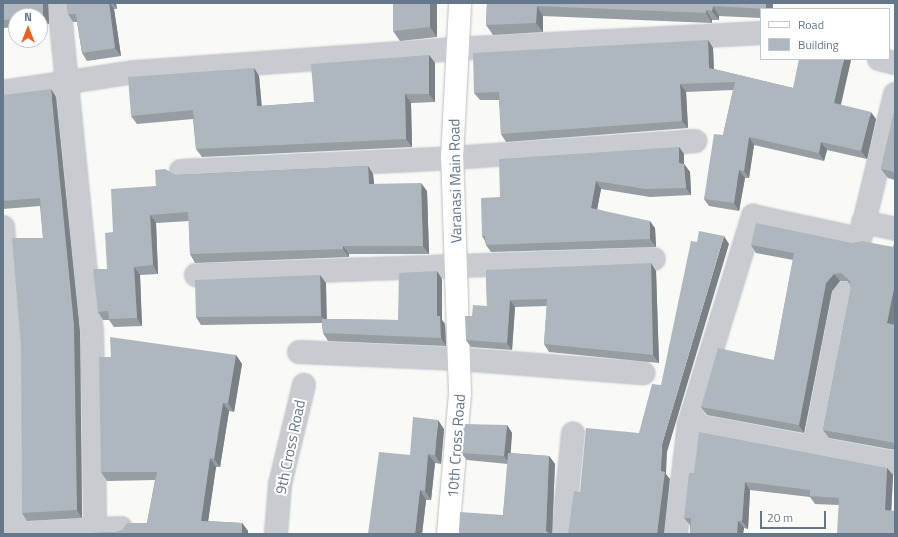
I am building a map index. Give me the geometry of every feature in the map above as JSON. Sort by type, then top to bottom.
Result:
[{"type":"street","points":[[59,3],[92,332],[95,529]]},
{"type":"street","name":"Varanasi Main Road","points":[[459,359],[452,158],[456,49],[460,3]]},
{"type":"street","points":[[3,92],[136,72],[456,49],[760,33]]},
{"type":"street","points":[[883,60],[895,63]]},
{"type":"street","points":[[676,534],[689,424],[753,216],[860,239],[895,94]]},
{"type":"street","points":[[180,172],[452,158],[695,142]]},
{"type":"street","points":[[863,222],[895,229]]},
{"type":"street","points":[[3,227],[14,355],[16,534]]},
{"type":"street","points":[[196,275],[654,259]]},
{"type":"street","points":[[814,448],[844,293]]},
{"type":"street","points":[[299,352],[459,359],[643,373]]},
{"type":"street","name":"10th Cross Road","points":[[448,534],[460,411],[459,359]]},
{"type":"street","name":"9th Cross Road","points":[[276,534],[280,484],[304,385]]},
{"type":"street","points":[[689,424],[895,463]]},
{"type":"street","points":[[563,534],[573,433]]},
{"type":"street","points":[[10,534],[121,528]]},
{"type":"building","points":[[3,3],[43,3],[43,8],[8,8],[8,20],[3,20]]},
{"type":"building","points":[[67,3],[109,3],[115,48],[82,53],[76,14],[68,14]]},
{"type":"building","points":[[393,3],[430,3],[430,27],[393,31]]},
{"type":"building","points":[[487,3],[766,3],[766,8],[760,9],[713,6],[712,11],[706,10],[706,13],[537,6],[536,23],[486,25]]},
{"type":"building","points":[[708,40],[709,68],[793,88],[799,60],[844,60],[834,103],[871,112],[861,151],[821,142],[819,153],[749,137],[744,171],[739,170],[734,203],[704,199],[714,134],[723,135],[735,82],[680,84],[682,121],[501,134],[499,92],[474,93],[473,53]]},
{"type":"building","points":[[429,55],[429,94],[405,94],[406,139],[196,149],[193,110],[131,116],[128,77],[254,68],[257,106],[314,102],[311,64]]},
{"type":"building","points":[[51,89],[74,325],[77,510],[22,513],[21,347],[12,238],[43,238],[40,198],[3,201],[3,95]]},
{"type":"building","points":[[895,108],[895,172],[881,169]]},
{"type":"building","points":[[679,147],[679,163],[684,164],[686,188],[645,189],[596,181],[591,208],[650,221],[650,239],[486,245],[485,236],[482,236],[481,198],[500,197],[499,159]]},
{"type":"building","points":[[368,166],[369,184],[421,183],[423,246],[343,246],[343,249],[190,254],[188,212],[150,215],[153,265],[134,267],[137,318],[109,319],[108,311],[98,312],[93,269],[107,269],[105,233],[113,232],[111,189],[156,186],[155,170],[165,169],[176,175]]},
{"type":"building","points":[[756,223],[852,243],[862,241],[893,247],[895,243],[895,283],[887,323],[895,325],[895,443],[823,430],[851,288],[850,281],[841,273],[834,274],[826,283],[799,425],[701,407],[718,348],[774,360],[794,253],[751,245]]},
{"type":"building","points":[[699,231],[724,236],[662,444],[661,471],[665,472],[657,534],[568,534],[574,491],[580,492],[586,428],[639,433],[652,384],[661,385],[691,241],[697,242]]},
{"type":"building","points":[[651,263],[653,355],[544,344],[547,299],[510,300],[507,343],[466,340],[465,316],[472,316],[473,305],[487,306],[486,270]]},
{"type":"building","points":[[437,271],[437,316],[440,316],[441,338],[323,333],[322,319],[398,320],[399,273]]},
{"type":"building","points":[[320,275],[321,316],[196,317],[195,280]]},
{"type":"building","points":[[110,337],[236,355],[228,403],[223,403],[214,459],[210,458],[201,521],[242,523],[242,534],[67,534],[116,532],[122,530],[127,523],[147,523],[157,472],[101,472],[99,357],[111,357]]},
{"type":"building","points":[[413,417],[438,420],[435,455],[428,454],[425,491],[420,490],[415,534],[368,534],[379,452],[410,455]]},
{"type":"building","points":[[464,424],[507,425],[504,456],[461,453]]},
{"type":"building","points":[[699,432],[887,468],[885,510],[895,511],[895,534],[837,534],[839,498],[810,496],[810,490],[745,482],[742,521],[738,521],[737,534],[690,534],[691,518],[684,518],[689,473],[694,473]]},
{"type":"building","points":[[508,453],[549,456],[546,531],[550,534],[459,534],[460,512],[503,515]]}]
